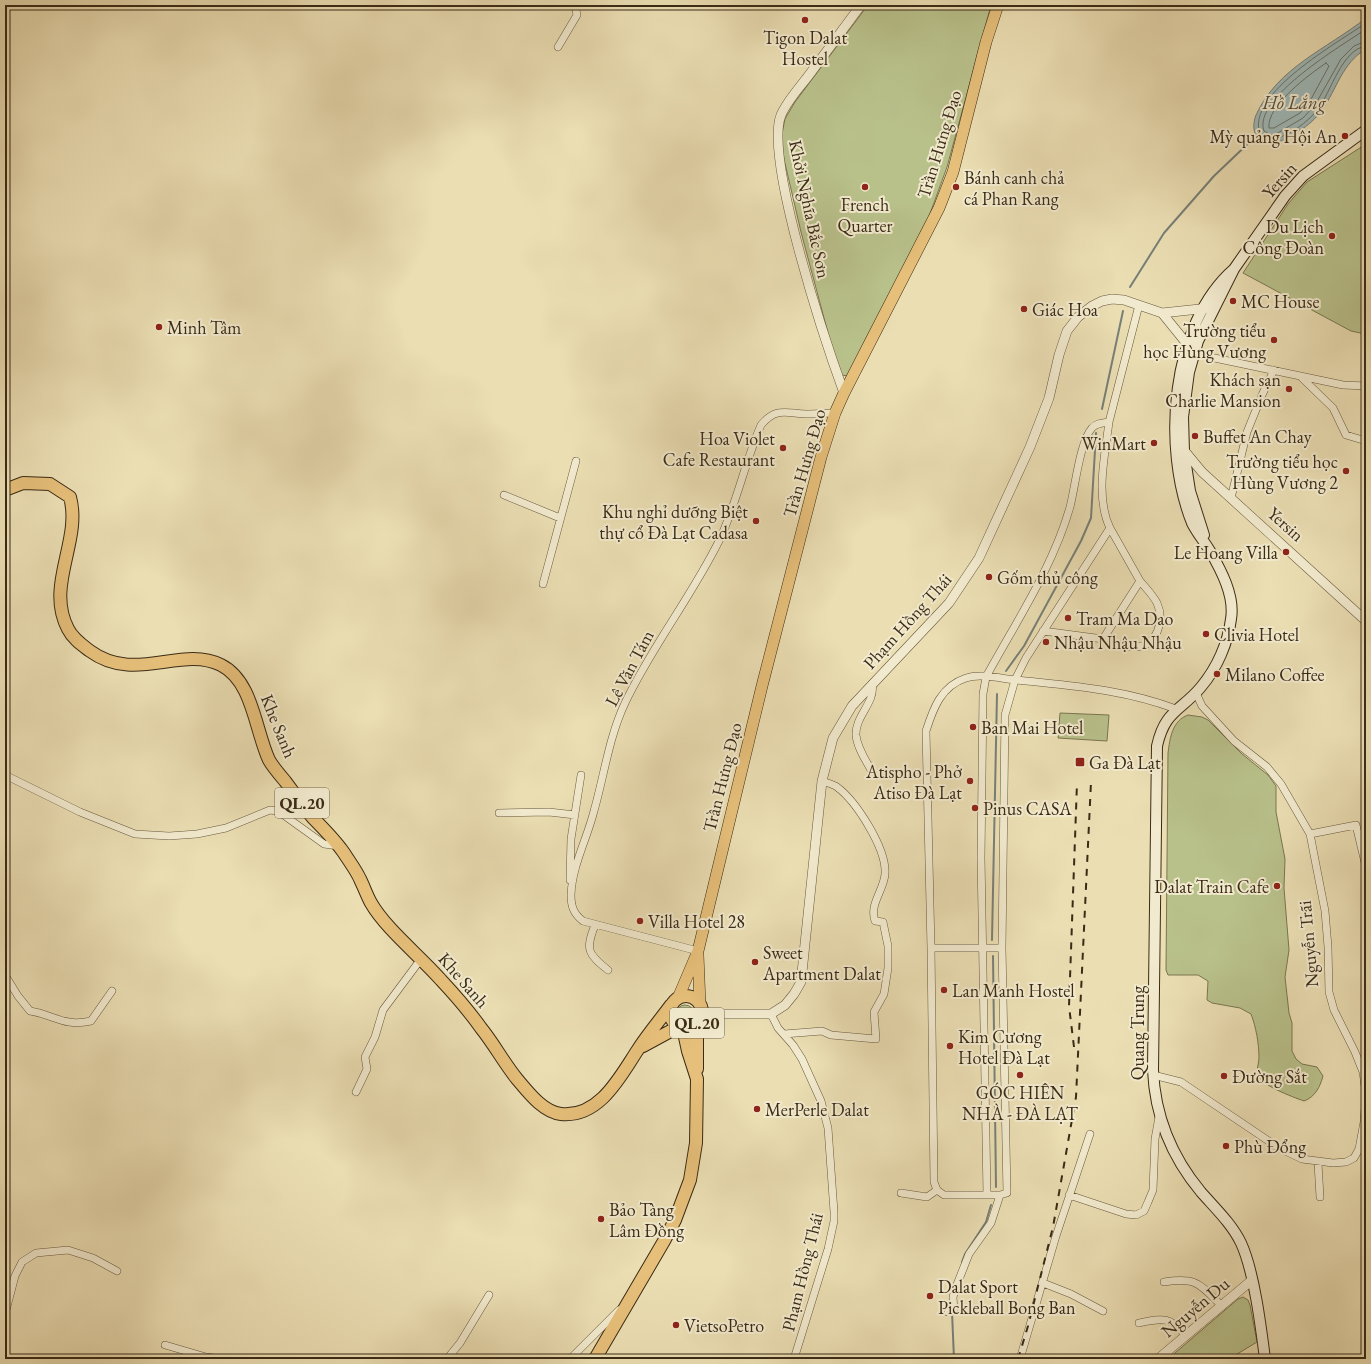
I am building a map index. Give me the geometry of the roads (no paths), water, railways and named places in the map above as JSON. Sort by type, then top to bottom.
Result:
[{"type":"highway","name":"Khe Sanh","points":[[5,490],[23,483],[50,484],[70,497],[73,509],[72,523],[59,588],[62,611],[68,629],[76,640],[101,659],[134,666],[199,659],[220,665],[232,673],[248,696],[258,732],[270,762],[312,816],[339,846],[360,878],[371,904],[397,935],[421,959],[481,1027],[528,1092],[543,1106],[560,1114],[585,1110],[602,1099],[616,1083],[638,1049],[674,1001]]},
{"type":"highway","name":"QL.20","points":[[595,1359],[675,1220],[690,1180],[696,1143],[698,1111],[697,1079],[700,1014],[693,997],[688,996],[674,1001],[670,1015],[671,1020],[681,1028],[697,1079]]},
{"type":"highway","name":"QL.20","points":[[681,1028],[693,1027],[700,1014]]},
{"type":"highway","name":"Khe Sanh","points":[[638,1049],[681,1028]]},
{"type":"main road","name":"Trần Hưng Đạo","points":[[674,1001],[698,951],[806,514],[835,413],[895,295],[944,194],[953,172],[986,42],[998,5]]},
{"type":"main road","name":"Yersin","points":[[1184,452],[1184,403],[1191,348],[1234,268],[1285,196],[1303,176],[1366,130]]},
{"type":"main road","name":"Yersin","points":[[1176,433],[1179,383],[1203,308],[1223,278],[1234,268]]},
{"type":"main road","points":[[1176,433],[1180,482],[1183,497],[1197,533],[1209,550]]},
{"type":"main road","points":[[1184,452],[1190,491],[1209,550],[1228,590],[1232,617],[1227,638],[1219,659],[1208,678],[1196,693]]},
{"type":"main road","name":"Quang Trung","points":[[1196,693],[1176,709],[1161,732],[1157,753],[1153,1075],[1159,1117],[1168,1141],[1180,1164],[1194,1184],[1232,1228],[1241,1243],[1252,1280],[1265,1359]]},
{"type":"main road","name":"Trần Hưng Đạo","points":[[698,951],[700,1014]]},
{"type":"street","points":[[558,47],[577,15],[575,5]]},
{"type":"street","name":"Khởi Nghĩa Bắc Sơn","points":[[844,393],[804,265],[778,153],[777,137],[781,114],[862,5]]},
{"type":"street","name":"Phạm Hồng Thái","points":[[794,1359],[799,1350],[829,1245],[834,1221],[834,1212],[826,1120],[802,1059],[778,1028],[771,1014],[785,1005],[801,982],[822,781],[827,757],[838,728],[852,706],[949,603],[979,558],[1030,447],[1046,405],[1067,331],[1078,317],[1102,301],[1112,299],[1139,304],[1162,314],[1191,348]]},
{"type":"street","points":[[1044,631],[1103,639],[1135,647],[1146,645],[1154,638],[1159,626],[1160,616],[1156,603],[1140,581],[1110,528],[1103,504],[1103,482],[1109,422],[1139,304]]},
{"type":"street","points":[[1162,314],[1214,307]]},
{"type":"street","points":[[1191,348],[1206,356],[1302,377],[1343,385],[1366,386]]},
{"type":"street","points":[[1231,498],[1248,432],[1262,395],[1274,370]]},
{"type":"street","points":[[1302,377],[1333,408],[1346,435],[1366,440]]},
{"type":"street","name":"Lê Văn Tám","points":[[698,951],[583,921],[576,916],[572,908],[571,896],[573,879],[594,812],[612,740],[624,706],[634,685],[704,569],[720,538],[761,425],[768,416],[781,411],[806,414],[835,413]]},
{"type":"street","points":[[987,1194],[981,831],[983,694],[986,677],[1043,573],[1063,532],[1075,487],[1085,439],[1092,428],[1097,424],[1109,422]]},
{"type":"street","name":"Yersin","points":[[1176,433],[1184,452],[1198,467],[1366,621]]},
{"type":"street","points":[[543,584],[576,461]]},
{"type":"street","points":[[504,495],[560,518]]},
{"type":"street","points":[[1110,528],[1026,658],[1015,680],[1005,715],[1002,948],[1007,1193],[1000,1195],[944,1195],[937,1190],[934,1182],[926,731],[932,711],[940,697],[951,686],[967,677],[986,677],[1015,680],[1112,691],[1147,699],[1176,709]]},
{"type":"street","points":[[1103,639],[1140,581]]},
{"type":"street","points":[[871,770],[858,745],[856,733],[858,725],[874,692],[872,684]]},
{"type":"street","name":"Nguyễn Trãi","points":[[1153,1075],[1181,1082],[1280,1148],[1302,1159],[1318,1163],[1346,1162],[1354,1158],[1359,1149],[1362,1136],[1366,1094],[1363,1072],[1355,1052],[1334,1010],[1329,992],[1325,910],[1310,834],[1281,784],[1267,768],[1234,740],[1202,706],[1196,693]]},
{"type":"street","points":[[571,896],[570,853],[581,774]]},
{"type":"street","points":[[5,775],[80,812],[135,834],[168,836],[197,834],[226,828],[270,810],[278,811],[324,844],[339,846]]},
{"type":"street","points":[[784,1034],[822,1031],[831,1035],[876,1039],[874,1012],[884,994],[887,980],[888,946],[883,922],[875,921],[872,914],[885,875],[881,855],[860,812],[836,786],[822,781]]},
{"type":"street","points":[[499,813],[549,812],[575,815]]},
{"type":"street","points":[[1310,834],[1356,825],[1366,867]]},
{"type":"street","points":[[595,925],[589,943],[589,950],[592,958],[608,970]]},
{"type":"street","points":[[931,948],[1002,948]]},
{"type":"street","points":[[356,1092],[367,1069],[365,1056],[375,1037],[384,1010],[421,959]]},
{"type":"street","points":[[5,975],[18,996],[30,1011],[42,1013],[65,1023],[77,1024],[91,1021],[112,991]]},
{"type":"street","points":[[700,1014],[771,1014]]},
{"type":"street","points":[[1069,1195],[1126,1214],[1136,1215],[1144,1211],[1152,1190],[1155,1139],[1159,1117]]},
{"type":"street","points":[[1020,1359],[1069,1195],[1090,1134]]},
{"type":"street","points":[[1318,1163],[1320,1197]]},
{"type":"street","points":[[901,1193],[927,1198],[937,1190]]},
{"type":"street","points":[[950,1312],[956,1287],[970,1254],[991,1223],[1000,1195]]},
{"type":"street","points":[[5,1314],[15,1276],[22,1262],[36,1253],[68,1250],[93,1258],[118,1271]]},
{"type":"street","points":[[1164,1282],[1188,1279],[1199,1285],[1222,1306]]},
{"type":"street","name":"Nguyễn Du","points":[[1158,1359],[1252,1280]]},
{"type":"street","points":[[1043,1283],[1071,1294],[1103,1311]]},
{"type":"street","points":[[447,1359],[460,1343],[490,1295]]},
{"type":"street","points":[[570,1359],[632,1296]]},
{"type":"street","points":[[1139,1323],[1164,1319],[1171,1321],[1186,1336]]},
{"type":"street","points":[[165,1345],[206,1357],[222,1359]]},
{"type":"water","name":"Hồ Lắng","points":[[1366,18],[1366,49],[1351,61],[1345,69],[1318,115],[1301,130],[1278,142],[1272,144],[1266,143],[1257,137],[1254,131],[1254,121],[1256,115],[1265,98],[1277,84],[1290,71]]},
{"type":"waterway","points":[[1130,287],[1164,233],[1214,176],[1257,135]]},
{"type":"waterway","points":[[1102,409],[1123,311]]},
{"type":"waterway","points":[[1006,671],[1024,646],[1081,541],[1091,518],[1096,433]]},
{"type":"waterway","points":[[992,940],[997,694]]},
{"type":"waterway","points":[[993,956],[996,1187]]},
{"type":"waterway","points":[[962,1262],[965,1254],[986,1222],[991,1205]]},
{"type":"waterway","points":[[952,1312],[954,1359]]},
{"type":"railway","points":[[1018,1359],[1028,1326],[1053,1227],[1076,1097],[1091,782]]},
{"type":"railway","points":[[1074,1047],[1069,1006],[1077,783]]},
{"type":"place","name":"Tigon Dalat Hostel","points":[[805,20]]},
{"type":"place","name":"Mỳ quảng Hội An","points":[[1345,136]]},
{"type":"place","name":"French Quarter","points":[[865,187]]},
{"type":"place","name":"Bánh canh chả cá Phan Rang","points":[[956,187]]},
{"type":"place","name":"Du Lịch Công Đoàn","points":[[1332,236]]},
{"type":"place","name":"MC House","points":[[1233,301]]},
{"type":"place","name":"Giác Hoa","points":[[1024,309]]},
{"type":"place","name":"Minh Tâm","points":[[159,327]]},
{"type":"place","name":"Trường tiểu học Hùng Vương","points":[[1274,340]]},
{"type":"place","name":"Khách sạn Charlie Mansion","points":[[1289,389]]},
{"type":"place","name":"Buffet An Chay","points":[[1195,436]]},
{"type":"place","name":"WinMart","points":[[1154,443]]},
{"type":"place","name":"Hoa Violet Cafe Restaurant","points":[[783,448]]},
{"type":"place","name":"Trường tiểu học Hùng Vương 2","points":[[1346,471]]},
{"type":"place","name":"Khu nghỉ dưỡng Biệt thự cổ Đà Lạt Cadasa","points":[[756,521]]},
{"type":"place","name":"Le Hoang Villa","points":[[1286,552]]},
{"type":"place","name":"Gốm thủ công","points":[[989,577]]},
{"type":"place","name":"Tram Ma Dao","points":[[1068,618]]},
{"type":"place","name":"Clivia Hotel","points":[[1206,634]]},
{"type":"place","name":"Nhậu Nhậu Nhậu","points":[[1046,642]]},
{"type":"place","name":"Milano Coffee","points":[[1217,674]]},
{"type":"place","name":"Ban Mai Hotel","points":[[973,727]]},
{"type":"place","name":"Ga Đà Lạt","points":[[1080,762]]},
{"type":"place","name":"Atispho - Phở Atiso Đà Lạt","points":[[970,781]]},
{"type":"place","name":"Pinus CASA","points":[[975,808]]},
{"type":"place","name":"Dalat Train Cafe","points":[[1277,886]]},
{"type":"place","name":"Villa Hotel 28","points":[[640,921]]},
{"type":"place","name":"Sweet Apartment Dalat","points":[[755,962]]},
{"type":"place","name":"Lan Manh Hostel","points":[[944,990]]},
{"type":"place","name":"Kim Cương Hotel Đà Lạt","points":[[950,1046]]},
{"type":"place","name":"GÓC HIÊN NHÀ - ĐÀ LẠT","points":[[1020,1075]]},
{"type":"place","name":"Đường Sắt","points":[[1224,1076]]},
{"type":"place","name":"MerPerle Dalat","points":[[757,1109]]},
{"type":"place","name":"Phù Đổng","points":[[1226,1146]]},
{"type":"place","name":"Bảo Tàng Lâm Đồng","points":[[601,1219]]},
{"type":"place","name":"Dalat Sport Pickleball Bong Ban","points":[[930,1296]]},
{"type":"place","name":"VietsoPetro","points":[[676,1325]]}]
